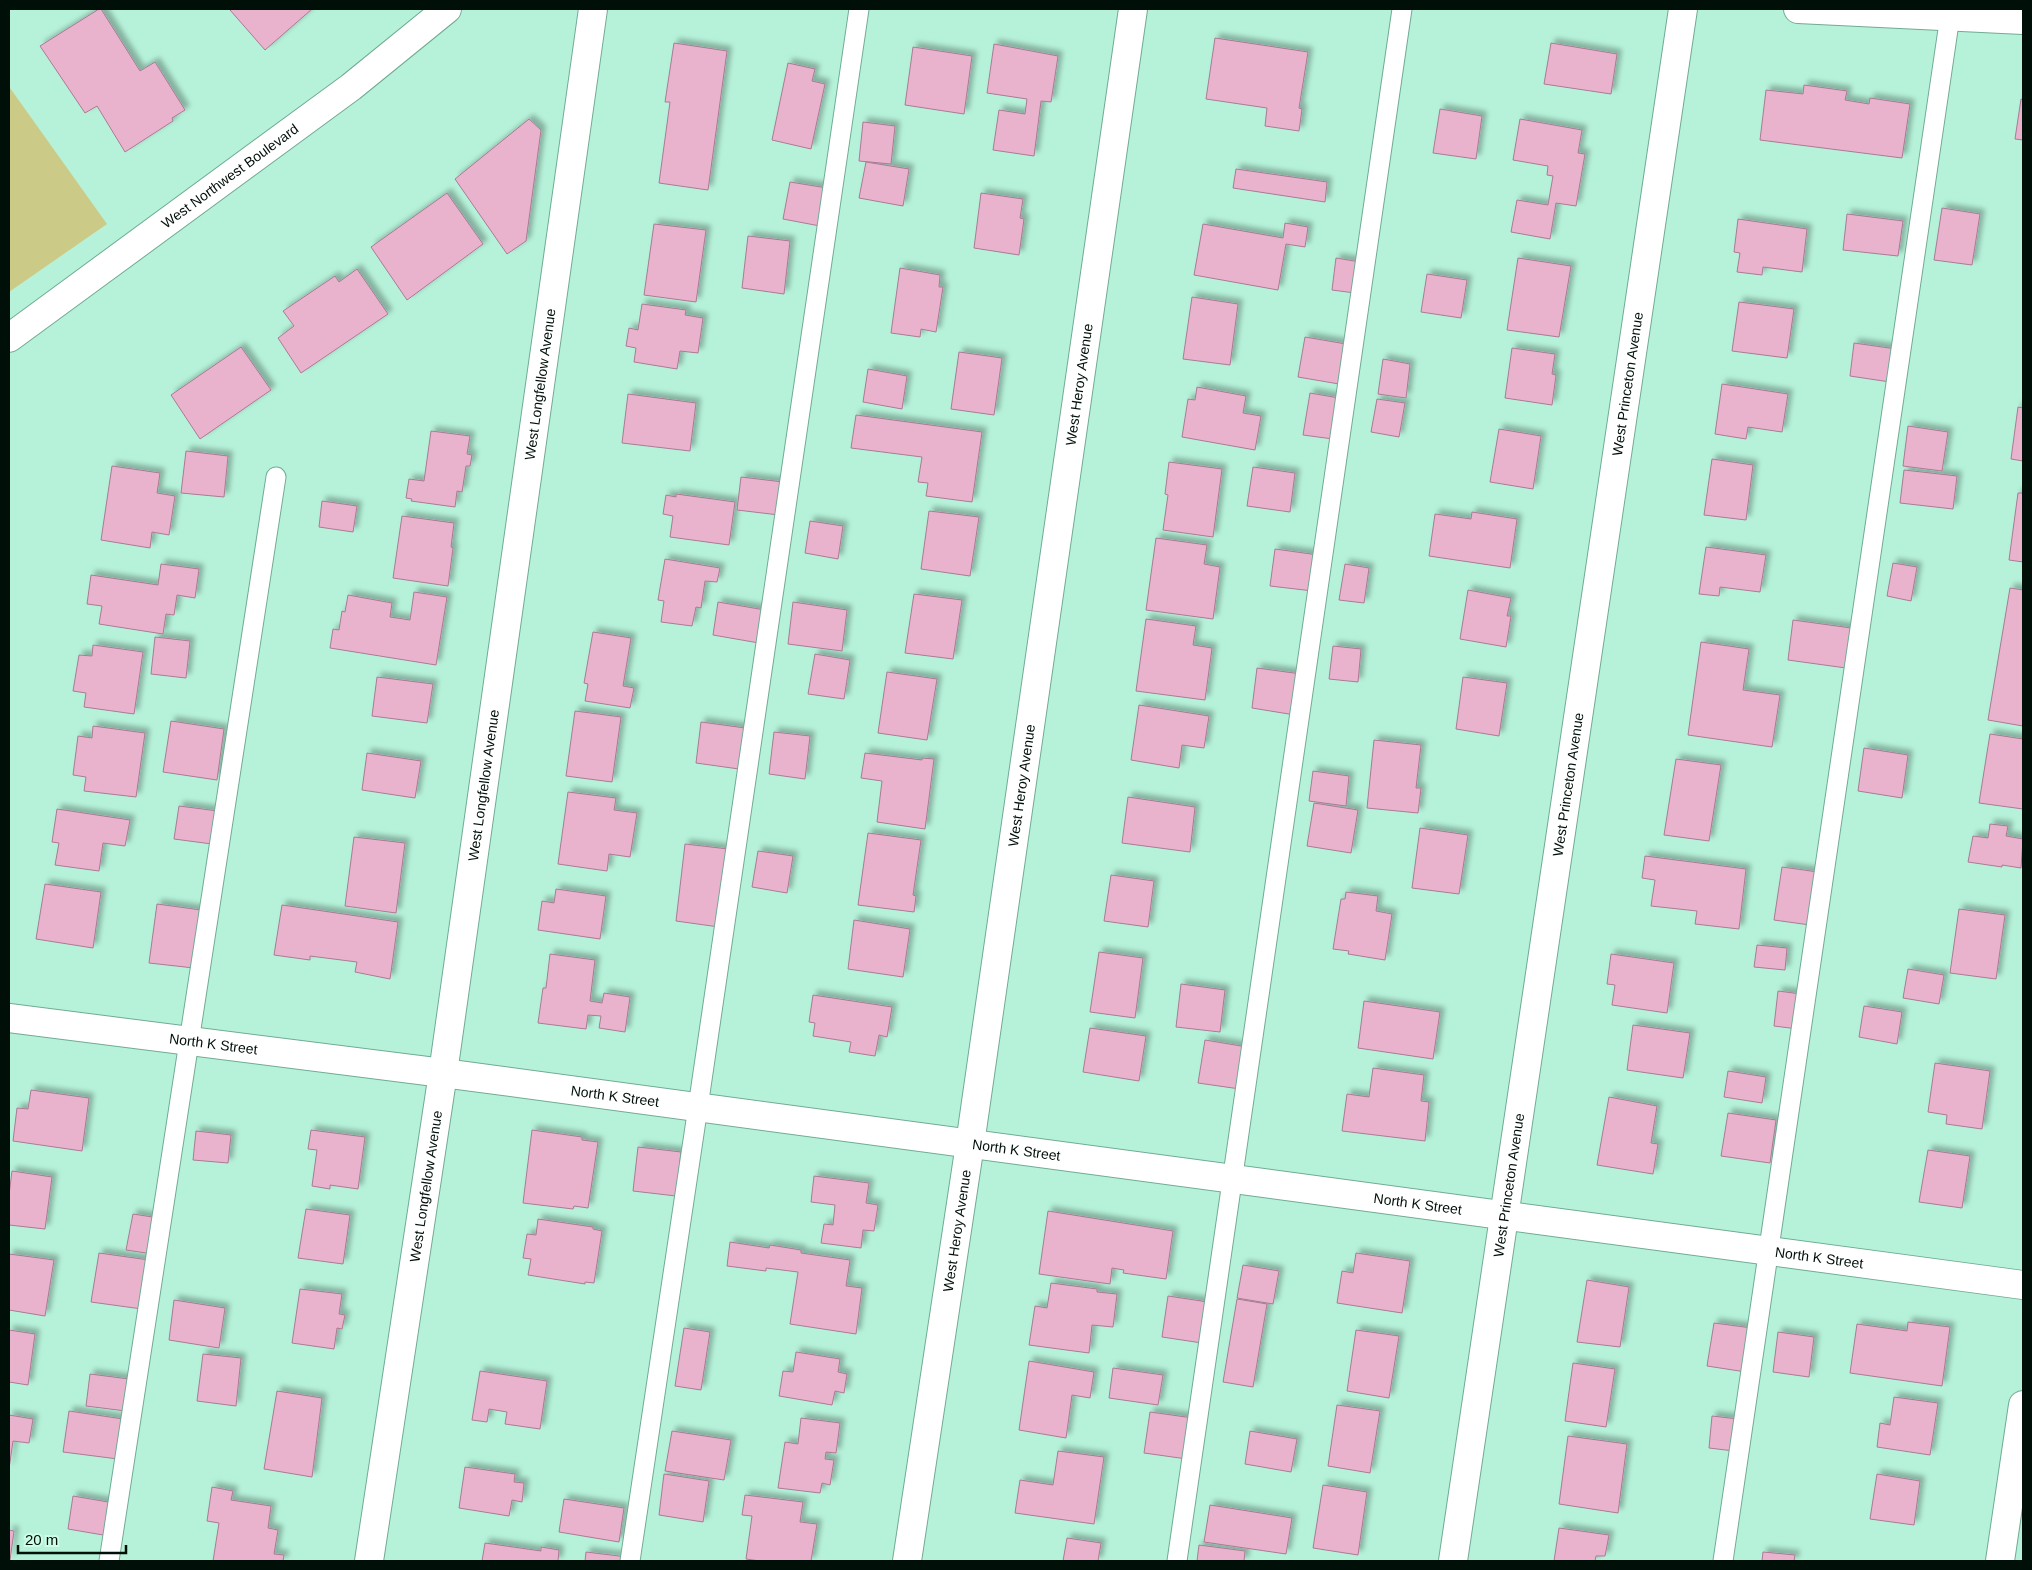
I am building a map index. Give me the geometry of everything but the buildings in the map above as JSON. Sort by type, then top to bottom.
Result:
[{"type":"street","name":"West Northwest Boulevard","points":[[9,338],[351,87],[447,9]]},
{"type":"street","name":"West Longfellow Avenue","points":[[369,1561],[443,1073],[593,9]]},
{"type":"street","name":"West Heroy Avenue","points":[[907,1561],[970,1144],[1133,9]]},
{"type":"street","name":"West Princeton Avenue","points":[[1453,1561],[1683,9]]},
{"type":"street","points":[[1798,9],[2023,20]]},
{"type":"street","name":"North K Street","points":[[9,1018],[443,1073],[2023,1285]]},
{"type":"street","points":[[2000,1561],[2023,1406]]},
{"type":"lane","points":[[630,1561],[859,9]]},
{"type":"lane","points":[[1177,1561],[1402,9]]},
{"type":"lane","points":[[1723,1561],[1950,16]]},
{"type":"lane","points":[[109,1561],[276,477]]},
{"type":"shaded area","points":[[9,89],[107,224],[9,292]]}]
